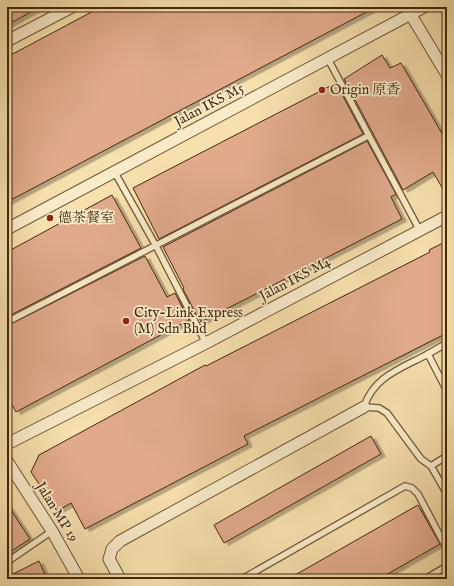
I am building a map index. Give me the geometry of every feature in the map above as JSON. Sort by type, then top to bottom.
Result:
[{"type":"street","points":[[7,41],[72,7]]},
{"type":"street","name":"Jalan IKS M5","points":[[7,229],[424,7]]},
{"type":"street","points":[[411,15],[447,75]]},
{"type":"street","name":"Jalan IKS M4","points":[[7,444],[206,343],[447,216]]},
{"type":"street","points":[[120,579],[110,559],[112,549],[120,541],[364,407]]},
{"type":"street","name":"Jalan MP 19","points":[[7,461],[52,531],[79,579]]},
{"type":"lane","points":[[328,59],[420,231]]},
{"type":"lane","points":[[7,322],[368,136]]},
{"type":"lane","points":[[114,171],[156,246],[206,343]]},
{"type":"lane","points":[[447,343],[382,379],[373,388],[364,407],[379,408],[387,413],[421,459],[431,466],[447,494]]},
{"type":"lane","points":[[428,354],[447,392]]},
{"type":"lane","points":[[431,466],[447,456]]},
{"type":"lane","points":[[242,579],[405,486],[412,488],[418,494],[447,549]]},
{"type":"lane","points":[[7,562],[52,531]]},
{"type":"lane","points":[[425,579],[447,566]]},
{"type":"building","points":[[7,7],[40,7],[7,25]]},
{"type":"building","points":[[101,7],[376,7],[7,202],[7,57]]},
{"type":"building","points":[[382,55],[390,68],[401,63],[447,142],[447,196],[433,172],[403,190],[344,79]]},
{"type":"building","points":[[336,83],[363,134],[159,239],[133,188]]},
{"type":"building","points":[[367,141],[396,194],[391,197],[402,219],[201,322],[163,247]]},
{"type":"building","points":[[112,195],[141,248],[7,317],[7,252]]},
{"type":"building","points":[[447,241],[447,333],[244,436],[248,444],[85,529],[71,503],[57,511],[31,472],[39,455],[205,365],[206,366],[430,252],[429,250]]},
{"type":"building","points":[[145,256],[167,297],[175,293],[189,320],[16,412],[7,395],[7,326]]},
{"type":"building","points":[[371,436],[381,454],[224,543],[214,525]]},
{"type":"building","points":[[7,504],[30,539],[7,554]]},
{"type":"building","points":[[418,505],[440,544],[379,579],[288,579]]},
{"type":"building","points":[[39,561],[47,579],[7,579],[7,577]]},
{"type":"place","name":"Origin 原香","points":[[322,90]]},
{"type":"place","name":"德茶餐室","points":[[50,218]]},
{"type":"place","name":"City-Link Express (M) Sdn Bhd","points":[[126,321]]}]
